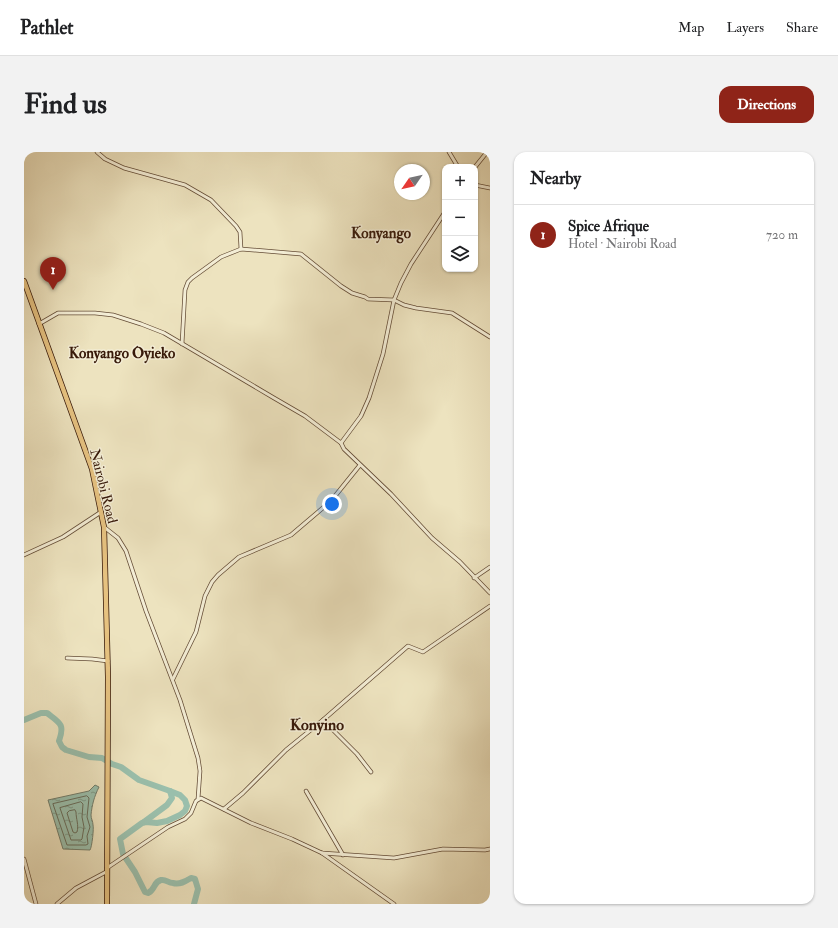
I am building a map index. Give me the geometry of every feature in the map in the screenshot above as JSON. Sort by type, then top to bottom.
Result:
[{"type":"highway","name":"Nairobi Road","points":[[24,281],[92,469],[104,527],[108,661],[106,766],[107,904]]},
{"type":"street","points":[[97,152],[105,159],[124,168],[185,185],[211,200],[240,232],[241,249]]},
{"type":"street","points":[[449,152],[456,164]]},
{"type":"street","points":[[477,164],[487,152]]},
{"type":"street","points":[[478,186],[490,188]]},
{"type":"street","points":[[340,443],[361,416],[369,398],[383,354],[394,300],[401,283],[411,264],[442,217]]},
{"type":"street","points":[[182,344],[185,290],[188,282],[221,257],[241,249],[301,254],[352,293],[368,299],[394,300],[404,305],[416,308],[452,313],[490,337]]},
{"type":"street","points":[[39,324],[58,313],[95,313],[113,315],[164,333],[299,413],[340,443],[344,450],[490,593]]},
{"type":"street","points":[[172,679],[196,632],[205,596],[212,582],[218,575],[239,557],[291,535],[331,501],[360,465]]},
{"type":"street","points":[[24,555],[63,537],[101,512]]},
{"type":"street","points":[[57,904],[76,888],[106,871],[121,858],[168,827],[189,816],[198,799],[200,771],[198,758],[172,679],[146,611],[126,551],[118,538],[104,527]]},
{"type":"street","points":[[474,578],[490,567]]},
{"type":"street","points":[[224,809],[243,794],[286,750],[408,646],[423,652],[490,606]]},
{"type":"street","points":[[67,658],[108,661]]},
{"type":"street","points":[[323,720],[357,754],[371,772]]},
{"type":"street","points":[[306,792],[343,855]]},
{"type":"street","points":[[198,799],[205,800],[251,823],[292,839],[322,853],[394,904]]},
{"type":"street","points":[[322,853],[394,858],[444,849],[490,849]]},
{"type":"street","points":[[24,859],[36,904]]},
{"type":"water","points":[[95,785],[99,787],[91,811],[93,830],[90,850],[63,849],[48,800],[89,791]]},
{"type":"waterway","points":[[24,720],[41,713],[47,713],[60,724],[61,735],[59,741],[62,747],[66,750],[89,757],[102,758],[121,767],[139,780],[180,795],[185,800],[187,806],[185,811],[180,815],[167,821],[142,823],[120,839],[123,854],[135,872],[145,892],[148,893],[151,891],[157,882],[161,880],[171,883],[178,883],[191,878],[195,879],[198,889],[194,904]]},
{"type":"waterway","points":[[144,822],[167,805],[172,798],[170,791]]},
{"type":"place","name":"Spice Afrique","points":[[53,290]]},
{"type":"district","name":"Konyango","points":[[381,233]]},
{"type":"district","name":"Konyango Oyieko","points":[[122,353]]},
{"type":"district","name":"Konyino","points":[[317,724]]}]
